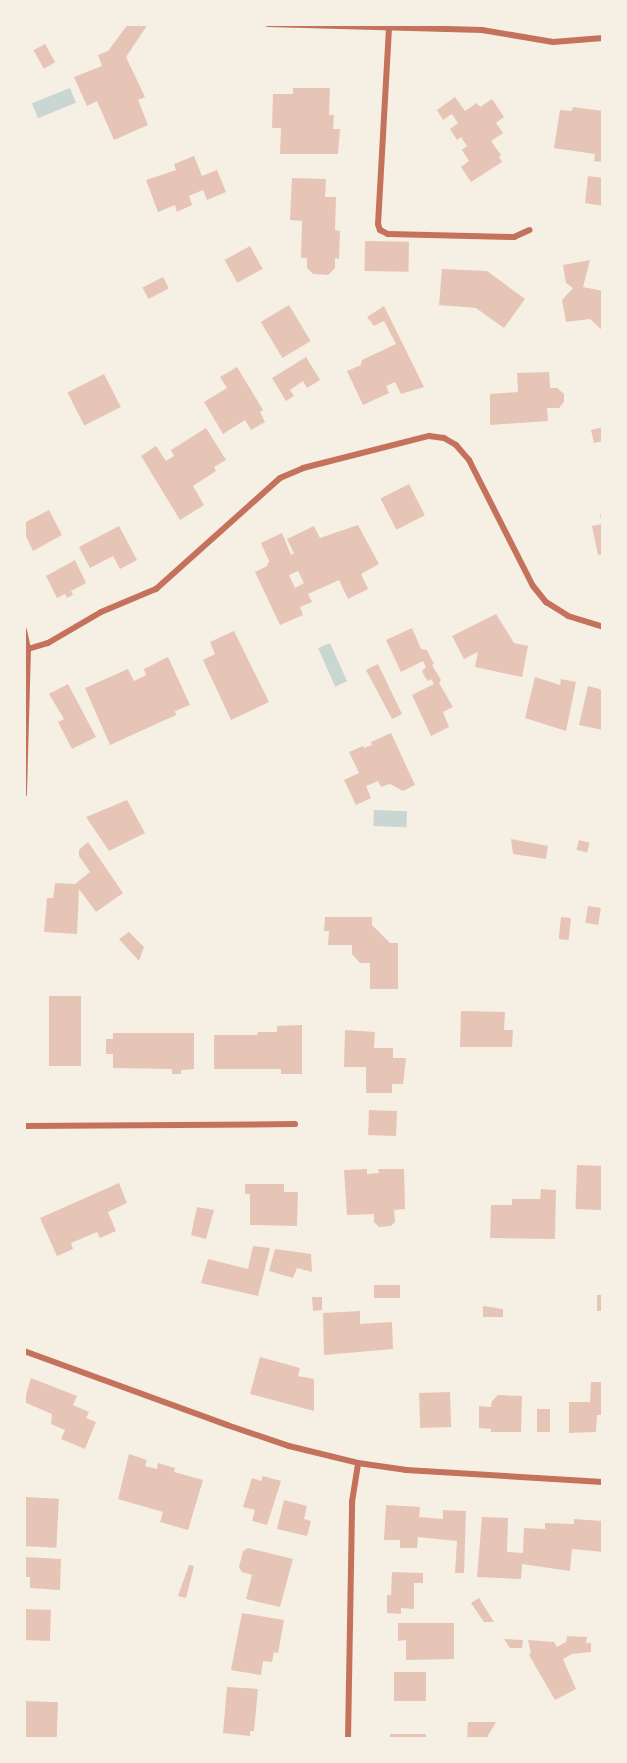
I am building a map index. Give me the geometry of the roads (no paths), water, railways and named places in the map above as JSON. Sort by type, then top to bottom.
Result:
[{"type":"street","points":[[268,24],[482,30],[553,42],[603,38]]},
{"type":"street","points":[[389,28],[378,224],[380,230],[388,234],[514,237],[530,230]]},
{"type":"street","points":[[28,649],[48,643],[101,612],[156,589],[280,478],[303,468],[429,436],[444,438],[456,445],[469,460],[533,586],[546,602],[568,616],[603,627]]},
{"type":"street","points":[[24,630],[28,649],[24,794]]},
{"type":"street","points":[[24,1126],[295,1124]]},
{"type":"street","points":[[24,1351],[289,1446],[358,1463],[406,1470],[603,1482]]},
{"type":"street","points":[[348,1739],[352,1502],[358,1463]]}]
